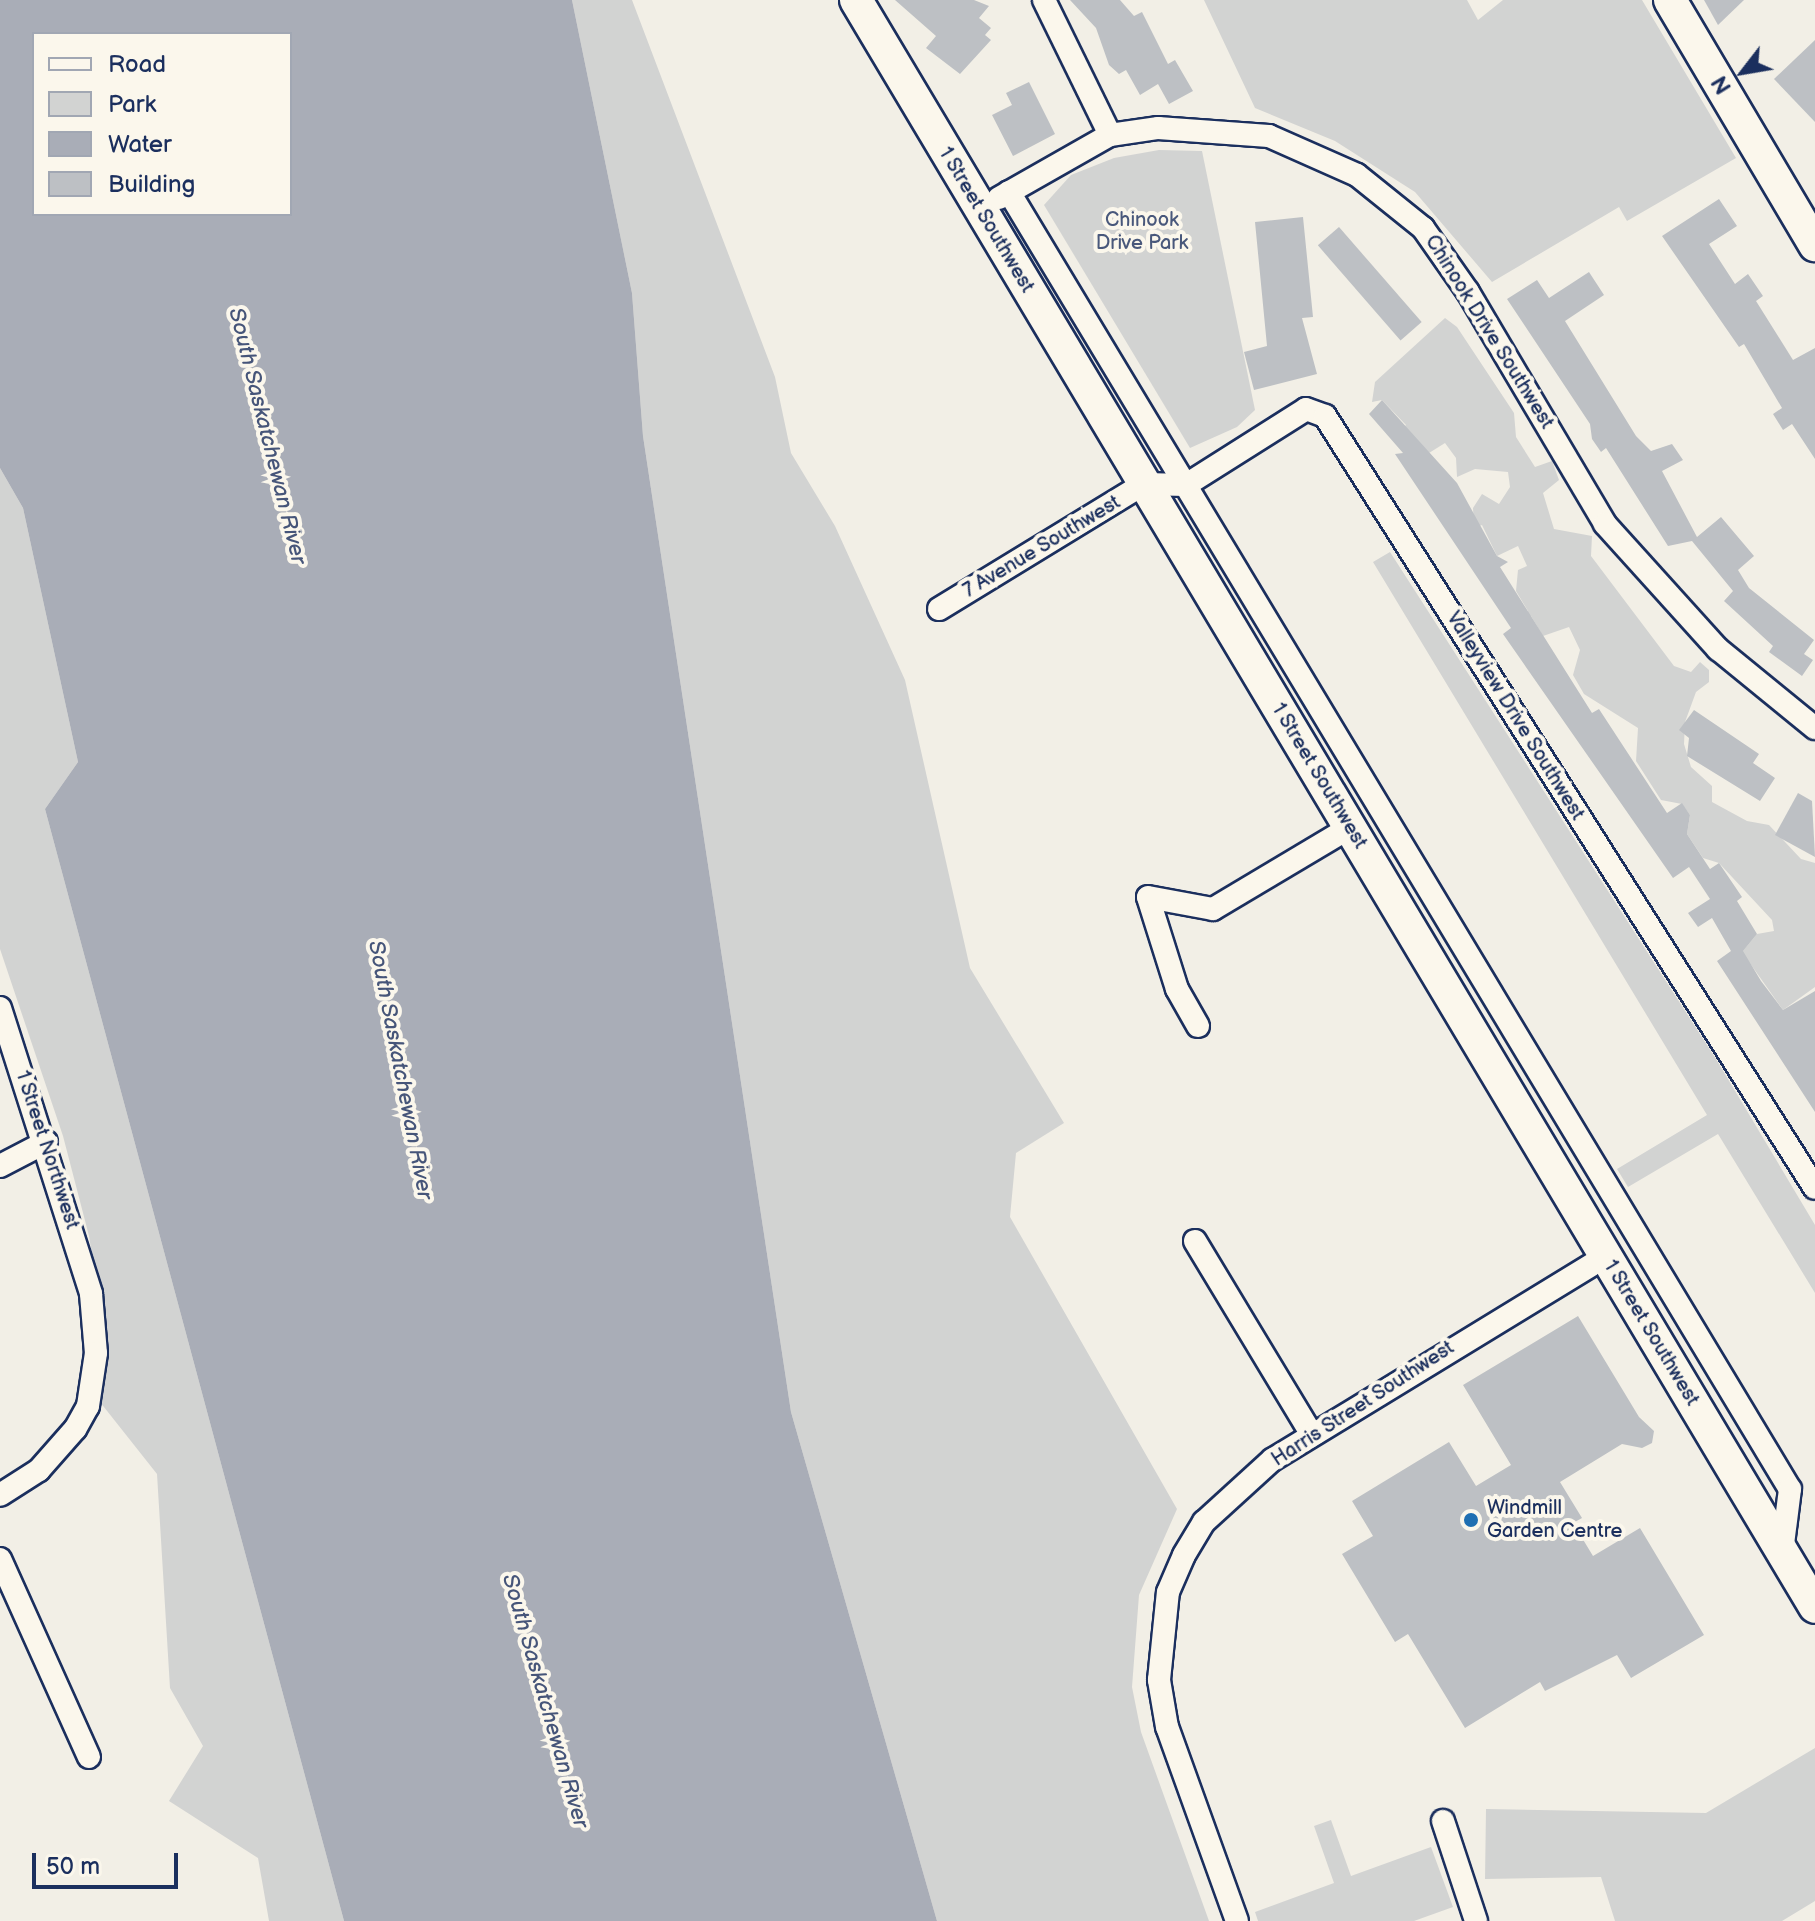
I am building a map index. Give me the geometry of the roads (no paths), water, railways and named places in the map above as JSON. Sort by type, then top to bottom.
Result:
[{"type":"street","name":"1 Street Southwest","points":[[856,0],[1815,1607]]},
{"type":"street","points":[[1044,0],[1110,135]]},
{"type":"street","points":[[1670,0],[1815,245]]},
{"type":"street","name":"Chinook Drive Southwest","points":[[980,209],[1110,135],[1216,127],[1269,136],[1357,175],[1423,228],[1605,524],[1718,649],[1815,728]]},
{"type":"street","name":"1 Street Southwest","points":[[1009,192],[1790,1489],[1782,1552]]},
{"type":"street","name":"Valleyview Drive Southwest","points":[[1186,485],[1306,409],[1325,416],[1815,1188]]},
{"type":"street","points":[[1144,484],[1186,485]]},
{"type":"street","name":"7 Avenue Southwest","points":[[939,609],[1144,484]]},
{"type":"street","points":[[1198,1026],[1161,940],[1148,897],[1213,909],[1349,828]]},
{"type":"street","name":"1 Street Northwest","points":[[0,1008],[46,1142],[91,1294],[96,1353],[88,1406],[58,1451],[0,1495]]},
{"type":"street","points":[[0,1166],[46,1142]]},
{"type":"street","points":[[1195,1241],[1311,1433]]},
{"type":"street","name":"Harris Street Southwest","points":[[1237,1921],[1167,1727],[1161,1636],[1168,1592],[1204,1522],[1311,1433],[1606,1256]]},
{"type":"street","points":[[0,1559],[89,1757]]},
{"type":"street","points":[[1443,1821],[1476,1921]]},
{"type":"water","name":"South Saskatchewan River","points":[[0,0],[572,0],[632,293],[643,436],[791,1412],[937,1921],[344,1921],[45,809],[78,762],[23,508],[0,468]]},
{"type":"place","name":"Windmill Garden Centre","points":[[1471,1520]]},
{"type":"park label","name":"Chinook Drive Park","points":[[1142,232]]}]
